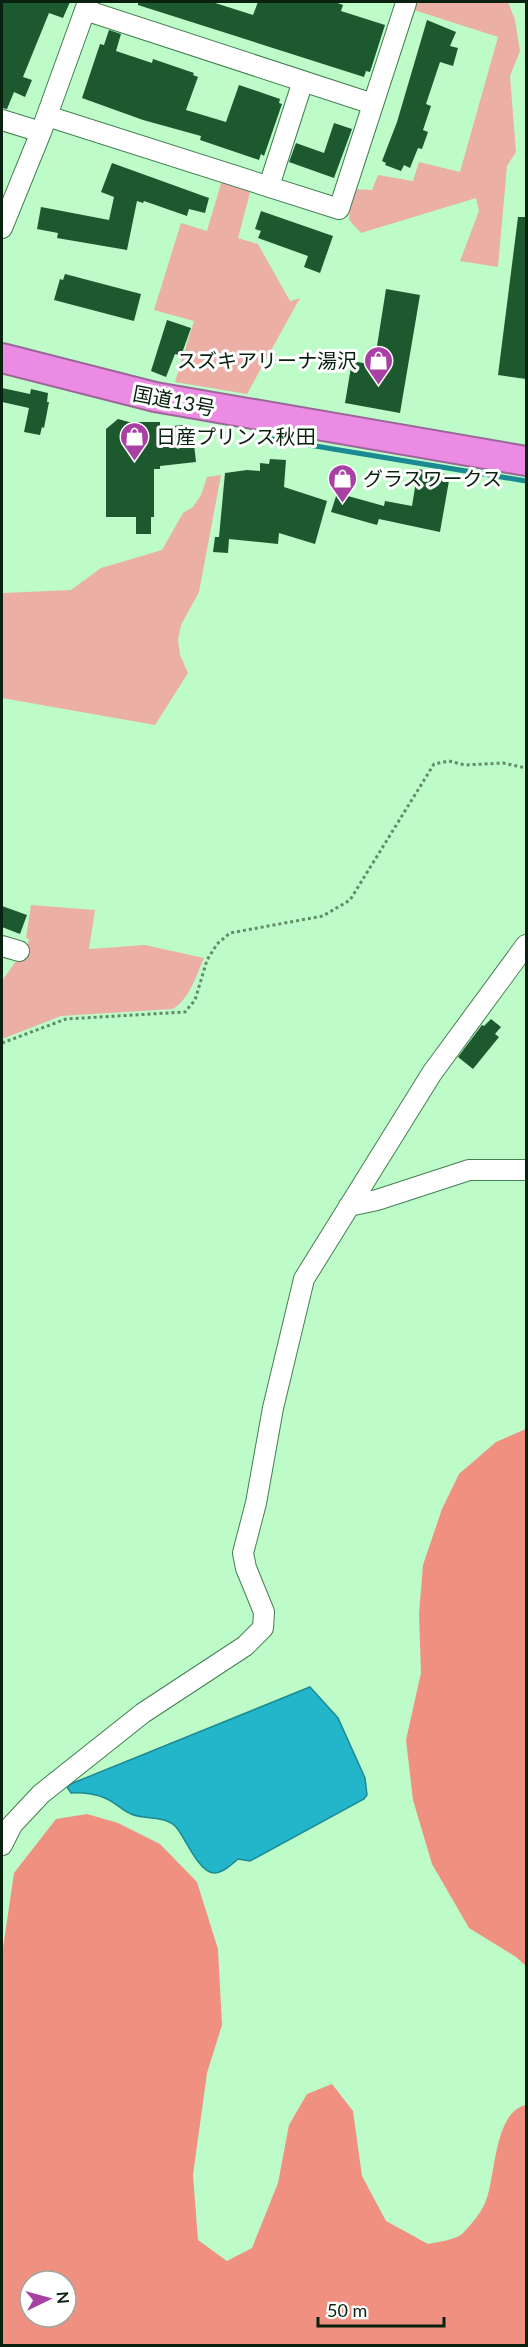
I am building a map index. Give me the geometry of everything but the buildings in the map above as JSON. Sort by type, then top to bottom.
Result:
[{"type":"highway","name":"国道13号","points":[[2,358],[155,397],[526,461]]},
{"type":"street","points":[[2,120],[44,124],[269,186],[339,209],[404,2]]},
{"type":"street","points":[[2,228],[44,124],[86,6],[373,104]]},
{"type":"street","points":[[269,186],[303,81]]},
{"type":"street","points":[[2,1845],[12,1825],[41,1794],[143,1713],[244,1646],[263,1628],[264,1612],[246,1568],[243,1553],[256,1503],[273,1408],[304,1279],[432,1073],[526,945]]},
{"type":"street","points":[[349,1206],[377,1200],[469,1170],[526,1170]]},
{"type":"path","points":[[2,1043],[66,1019],[185,1011],[195,1000],[207,960],[217,944],[230,933],[322,916],[350,900],[434,764],[449,760],[465,765],[503,763],[526,768]]},
{"type":"shaded area","points":[[413,2],[508,2],[515,20],[520,51],[510,76],[516,152],[507,166],[498,267],[460,261],[479,211],[476,198],[361,233],[349,220],[352,189],[372,190],[378,175],[413,181],[419,162],[460,172],[498,37],[411,9]]},
{"type":"shaded area","points":[[222,180],[251,189],[238,238],[258,244],[290,301],[300,298],[247,394],[175,382],[194,321],[154,310],[181,223],[207,231]]},
{"type":"shaded area","points":[[221,475],[199,592],[181,625],[178,640],[180,655],[188,673],[155,725],[2,698],[3,593],[71,590],[101,568],[162,550],[183,513],[193,507],[201,495],[207,477]]},
{"type":"shaded area","points":[[31,905],[95,910],[89,949],[145,945],[204,958],[188,993],[173,1009],[61,1016],[2,1039],[2,981],[16,961],[24,961],[29,939],[26,938]]},
{"type":"shaded area","points":[[526,1429],[526,1966],[516,1957],[469,1928],[432,1864],[413,1800],[406,1740],[421,1673],[419,1614],[423,1565],[442,1509],[459,1474],[496,1442]]},
{"type":"shaded area","points":[[87,1814],[118,1823],[160,1844],[197,1882],[218,1949],[222,2025],[207,2073],[193,2175],[198,2240],[227,2261],[252,2248],[278,2183],[289,2125],[307,2094],[332,2084],[353,2111],[362,2176],[386,2221],[428,2244],[463,2233],[478,2215],[489,2192],[501,2133],[515,2110],[526,2105],[526,2345],[2,2345],[2,1955],[14,1873],[56,1819]]},
{"type":"water","points":[[310,1687],[338,1718],[365,1778],[367,1795],[364,1799],[250,1861],[238,1859],[221,1872],[208,1871],[198,1861],[180,1832],[171,1823],[131,1814],[103,1797],[71,1793],[67,1787],[73,1783]]},
{"type":"waterway","points":[[267,438],[526,481]]},
{"type":"place","name":"スズキアリーナ湯沢","points":[[378,386]]},
{"type":"place","name":"日産プリンス秋田","points":[[135,462]]},
{"type":"place","name":"グラスワークス","points":[[342,504]]}]
